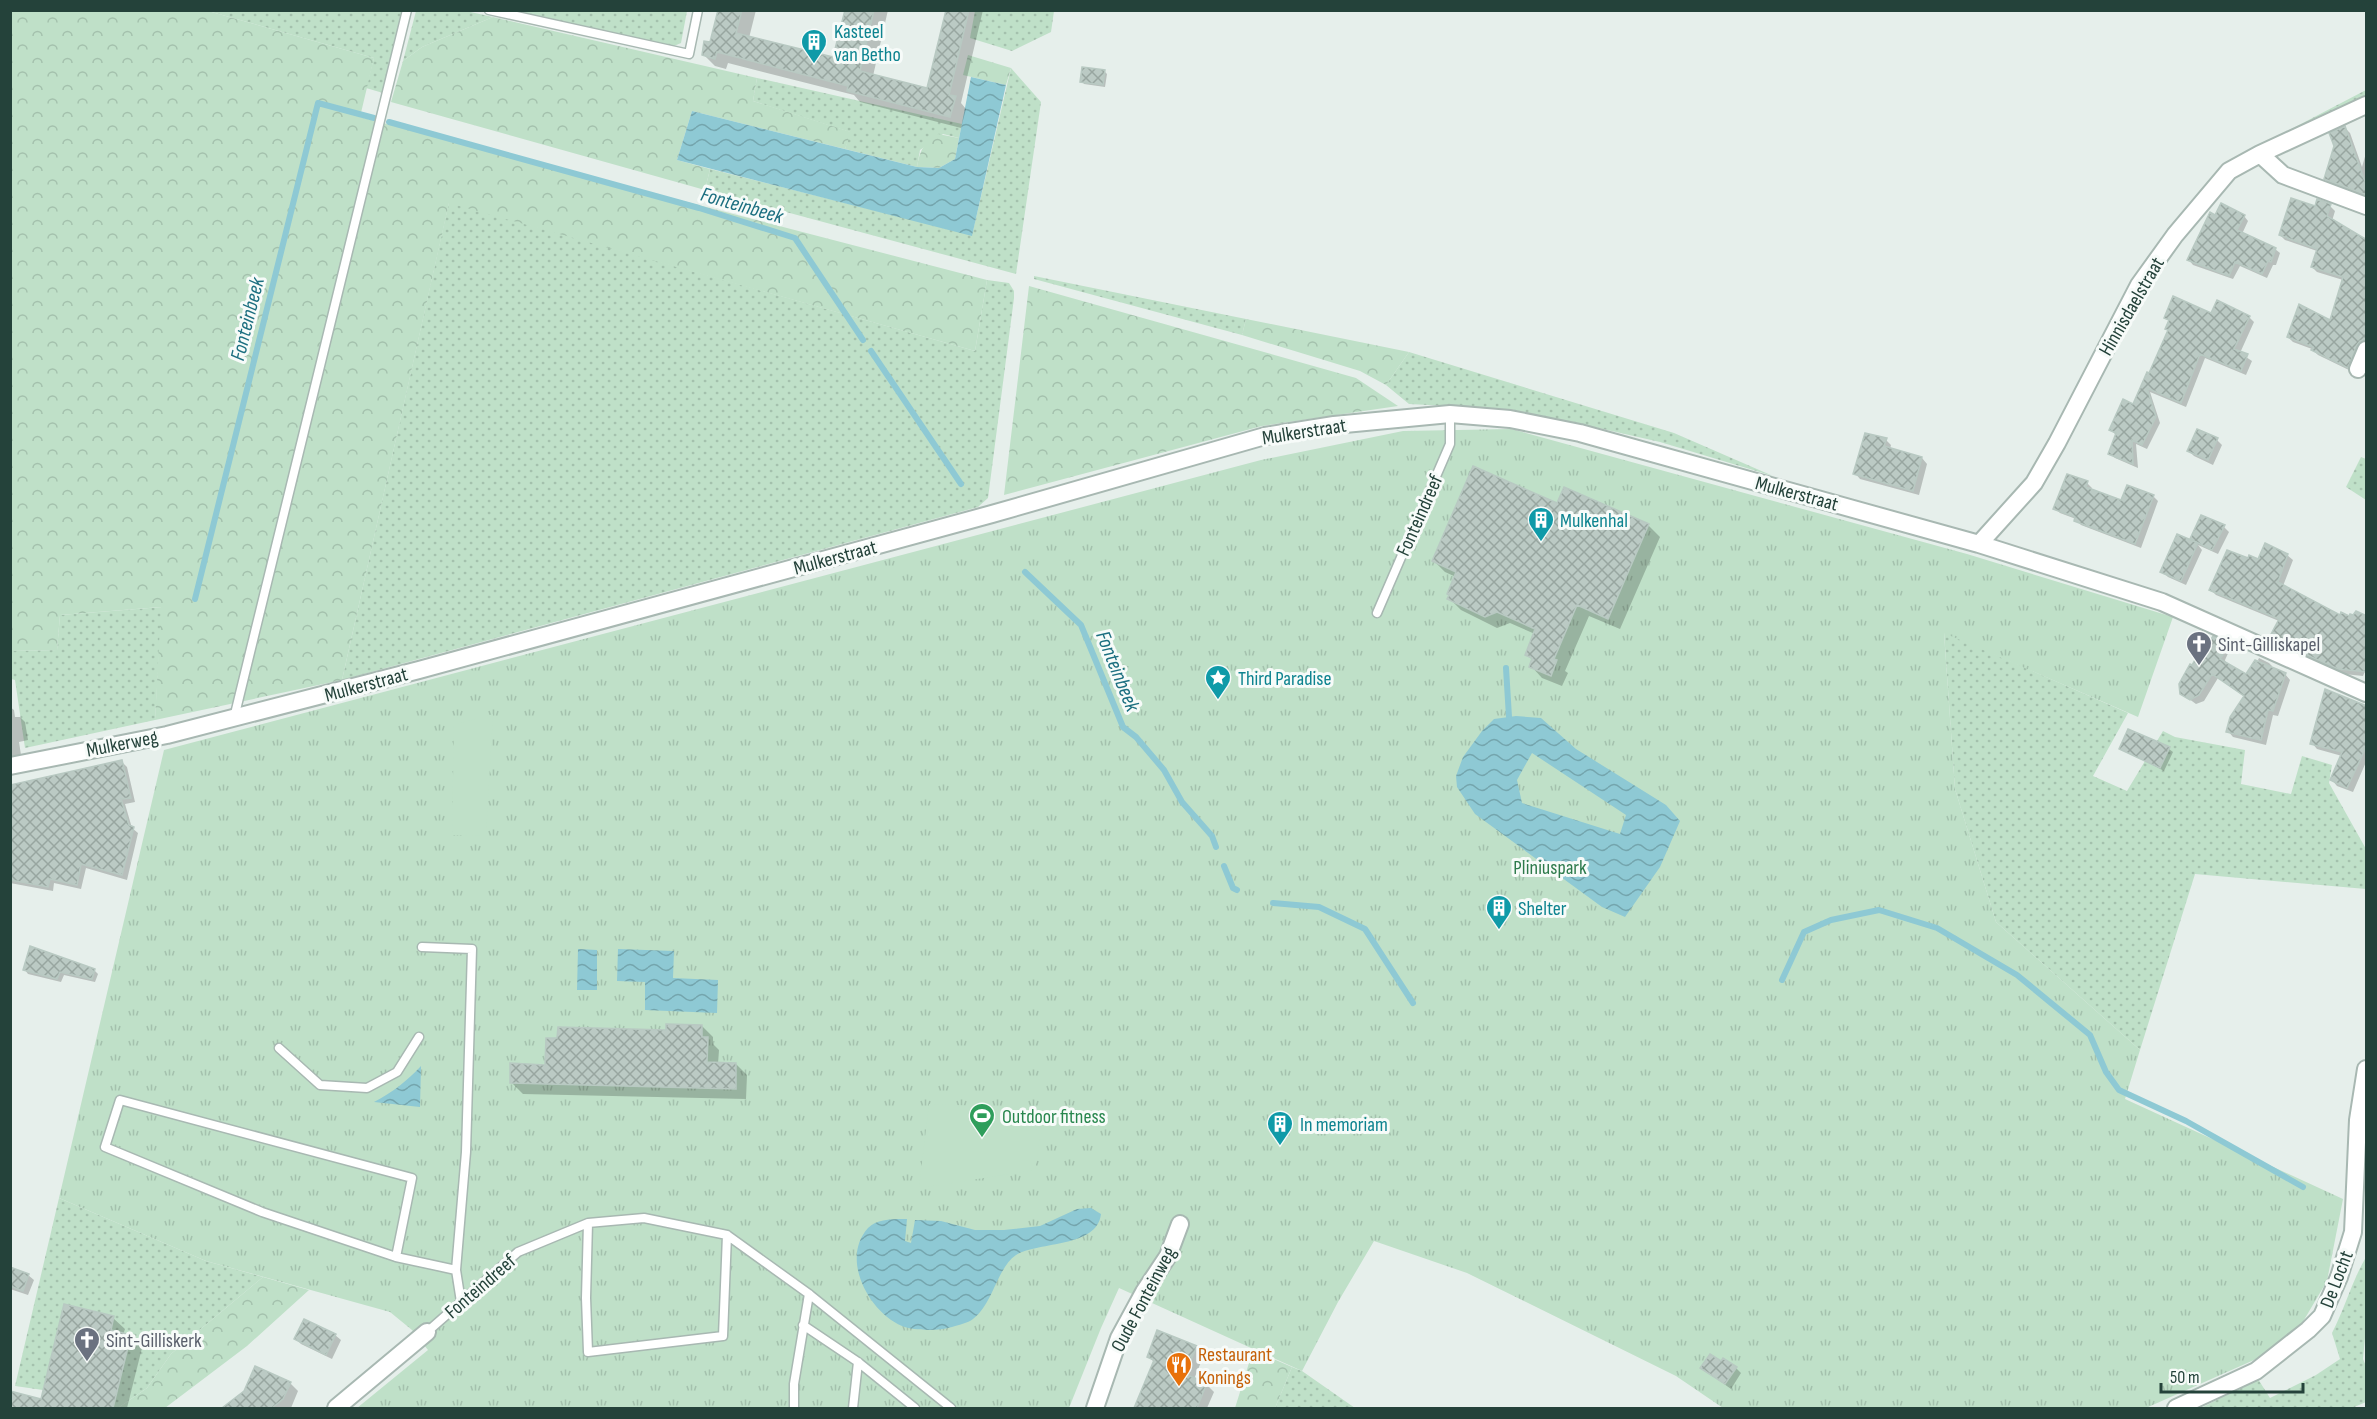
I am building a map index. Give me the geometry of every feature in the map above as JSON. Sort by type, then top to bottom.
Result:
[{"type":"street","name":"Hinnisdaelstraat","points":[[1979,544],[2034,483],[2139,285],[2175,235],[2229,171],[2260,154],[2367,105]]},
{"type":"street","points":[[2260,154],[2283,175],[2367,206]]},
{"type":"street","points":[[2358,369],[2367,350]]},
{"type":"street","name":"Mulkerstraat","points":[[234,718],[969,520],[1265,436],[1334,425],[1450,414],[1510,419],[1580,433],[1979,544],[2162,602],[2367,693]]},
{"type":"street","name":"Mulkerweg","points":[[10,766],[167,735],[234,718]]},
{"type":"street","name":"De Locht","points":[[2176,1408],[2256,1371],[2322,1316],[2360,1231],[2358,1120],[2367,1069]]},
{"type":"street","name":"Oude Fonteinweg","points":[[1095,1408],[1119,1338],[1144,1292],[1168,1256],[1180,1224]]},
{"type":"street","name":"Fonteindreef","points":[[336,1408],[427,1332]]},
{"type":"lane","points":[[234,718],[407,10]]},
{"type":"lane","points":[[489,10],[689,54],[698,10]]},
{"type":"lane","name":"Fonteindreef","points":[[1377,613],[1450,444],[1450,414]]},
{"type":"lane","points":[[422,947],[472,949],[466,1152],[456,1270],[461,1302]]},
{"type":"lane","points":[[279,1048],[320,1085],[367,1088],[397,1072],[419,1037]]},
{"type":"lane","points":[[396,1257],[412,1178],[120,1100],[105,1147],[262,1212],[396,1257],[456,1270]]},
{"type":"lane","name":"Fonteindreef","points":[[427,1332],[518,1252],[588,1223],[644,1218],[727,1236],[809,1294],[951,1408]]},
{"type":"lane","points":[[588,1223],[586,1298],[588,1352],[723,1336],[727,1236]]},
{"type":"lane","points":[[794,1408],[794,1383],[809,1294]]},
{"type":"lane","points":[[803,1325],[858,1362],[915,1408]]},
{"type":"lane","points":[[853,1408],[858,1362]]},
{"type":"green space","points":[[975,10],[1054,11],[1051,32],[1012,51],[970,38]]},
{"type":"green space","points":[[10,11],[208,11],[374,58],[360,117],[987,280],[975,351],[449,203],[342,680],[155,720],[161,607],[60,615],[57,650],[11,651]]},
{"type":"green space","points":[[208,11],[403,11],[383,93],[366,88],[374,58]]},
{"type":"green space","points":[[416,11],[466,11],[493,17],[422,47],[403,61]]},
{"type":"green space","points":[[515,11],[687,11],[681,43],[674,46]]},
{"type":"green space","points":[[493,17],[757,78],[753,101],[851,132],[845,149],[692,111],[677,160],[710,169],[705,190],[391,102],[403,61],[422,47]]},
{"type":"green space","points":[[968,55],[1011,68],[1006,85],[963,75]]},
{"type":"green space","points":[[1011,68],[1041,102],[1016,274],[705,190],[710,169],[972,235]]},
{"type":"green space","points":[[757,78],[962,124],[959,138],[943,134],[920,150],[917,167],[845,149],[850,132],[753,101]]},
{"type":"green space","points":[[2366,90],[2366,99],[2225,166],[2222,165]]},
{"type":"green space","points":[[938,134],[959,138],[955,159],[939,168],[917,167],[923,148]]},
{"type":"green space","points":[[449,202],[975,351],[987,280],[1009,283],[1014,291],[1014,298],[988,498],[978,507],[342,680]]},
{"type":"green space","points":[[1034,276],[1246,319],[1242,335],[1034,279]]},
{"type":"green space","points":[[1029,286],[1356,378],[1398,406],[1262,426],[1004,495]]},
{"type":"green space","points":[[1246,319],[1409,352],[1386,385],[1360,371],[1242,335]]},
{"type":"green space","points":[[1409,352],[1674,433],[1773,476],[1660,442],[1572,422],[1487,408],[1409,404],[1386,385]]},
{"type":"green space","name":"Pliniuspark","points":[[1511,429],[1967,554],[2173,617],[2138,717],[1944,633],[1955,789],[1996,922],[2140,1050],[2125,1099],[2343,1199],[2327,1281],[2301,1325],[2272,1352],[2146,1408],[1723,1408],[1676,1376],[1467,1273],[1374,1241],[1338,1302],[1302,1371],[1119,1288],[1069,1408],[357,1408],[428,1350],[412,1330],[390,1312],[206,1261],[59,1198],[164,750],[1261,460],[1403,431]]},
{"type":"green space","points":[[2361,457],[2366,459],[2366,500],[2346,487]]},
{"type":"green space","points":[[162,607],[155,720],[25,748],[15,680],[11,679],[10,651],[57,650],[60,615]]},
{"type":"green space","points":[[1944,632],[2128,713],[2093,776],[2127,791],[2163,731],[2175,737],[2245,750],[2241,784],[2291,794],[2302,756],[2332,765],[2329,783],[2366,849],[2366,889],[2195,874],[2140,1050],[1996,922],[1955,789]]},
{"type":"green space","points":[[493,714],[486,836],[452,835],[454,725]]},
{"type":"green space","name":"Outdoor fitness","points":[[929,1104],[1045,1109],[1035,1170],[919,1188]]},
{"type":"green space","points":[[59,1198],[206,1261],[263,1277],[171,1354],[147,1388],[118,1408],[113,1408],[131,1336],[111,1330],[114,1316],[65,1304],[43,1390],[15,1386]]},
{"type":"green space","points":[[2366,1257],[2366,1327],[2363,1359],[2366,1366],[2366,1402],[2352,1408],[2201,1408],[2258,1379],[2270,1398],[2316,1375],[2340,1359],[2332,1333]]},
{"type":"green space","points":[[263,1277],[309,1290],[247,1346],[165,1408],[118,1408],[147,1388],[171,1354]]},
{"type":"green space","points":[[1253,1350],[1292,1367],[1275,1408],[1235,1408]]},
{"type":"green space","points":[[1292,1367],[1302,1371],[1355,1408],[1275,1408]]},
{"type":"water","points":[[971,77],[1006,85],[972,236],[677,160],[692,111],[917,167],[939,168],[955,159]]},
{"type":"water","points":[[1516,716],[1541,718],[1576,749],[1666,805],[1680,821],[1660,867],[1625,917],[1602,907],[1475,814],[1457,787],[1456,776],[1463,757],[1494,719]],"holes":[[[1532,753],[1626,815],[1620,834],[1522,803],[1517,780]]]},
{"type":"water","points":[[578,949],[597,950],[597,990],[577,990]]},
{"type":"water","points":[[618,949],[674,951],[673,978],[718,980],[717,1013],[645,1010],[645,982],[617,981]]},
{"type":"water","points":[[421,1066],[420,1107],[374,1102],[399,1086]]},
{"type":"water","points":[[1091,1208],[1101,1214],[1097,1225],[1089,1233],[1066,1242],[1016,1255],[1004,1268],[980,1312],[966,1323],[934,1330],[902,1326],[879,1309],[869,1297],[862,1283],[857,1254],[860,1241],[868,1228],[882,1221],[907,1219],[905,1241],[911,1243],[915,1220],[941,1221],[975,1230],[1004,1230],[1040,1226],[1077,1209]]},
{"type":"building","name":"Kasteel van Betho","points":[[718,10],[742,10],[736,33],[833,57],[845,10],[874,10],[860,71],[927,88],[946,10],[969,10],[949,95],[956,96],[950,117],[847,91],[848,86],[717,52],[715,59],[702,55],[704,41],[710,42]]},
{"type":"building","points":[[1082,67],[1105,70],[1103,85],[1080,82]]},
{"type":"building","points":[[2345,126],[2367,187],[2367,195],[2324,179],[2334,146],[2329,133]]},
{"type":"building","points":[[2291,198],[2315,206],[2317,199],[2331,204],[2327,216],[2367,240],[2367,340],[2360,341],[2357,345],[2348,368],[2311,350],[2313,347],[2287,337],[2299,304],[2330,320],[2343,277],[2311,267],[2317,249],[2279,235]]},
{"type":"building","points":[[2221,203],[2245,215],[2237,230],[2276,248],[2271,262],[2268,261],[2262,274],[2235,262],[2229,276],[2187,260],[2210,212],[2215,215]]},
{"type":"building","points":[[2173,296],[2211,313],[2217,300],[2250,316],[2234,349],[2248,354],[2241,371],[2200,354],[2181,403],[2147,388],[2156,417],[2142,445],[2132,440],[2133,464],[2108,454],[2116,433],[2109,430],[2123,399],[2133,404],[2147,372],[2149,373],[2168,330],[2165,329],[2169,320],[2164,318]]},
{"type":"building","points":[[2197,429],[2218,438],[2208,460],[2187,451]]},
{"type":"building","points":[[1865,433],[1887,438],[1884,446],[1922,457],[1913,491],[1853,474]]},
{"type":"building","name":"Mulkenhal","points":[[1473,466],[1557,503],[1564,487],[1649,524],[1608,619],[1577,605],[1554,659],[1557,660],[1551,676],[1529,667],[1532,658],[1525,655],[1535,629],[1497,612],[1485,617],[1447,599],[1456,572],[1432,561]]},
{"type":"building","points":[[2067,474],[2088,481],[2086,487],[2121,500],[2127,485],[2154,495],[2135,544],[2074,521],[2075,517],[2053,509]]},
{"type":"building","points":[[2201,515],[2225,525],[2212,550],[2190,539]]},
{"type":"building","points":[[2177,534],[2198,543],[2181,581],[2160,572]]},
{"type":"building","points":[[2265,543],[2288,554],[2278,582],[2340,615],[2341,612],[2349,616],[2353,615],[2356,611],[2367,616],[2367,672],[2338,669],[2269,638],[2279,619],[2209,590],[2227,550],[2248,558],[2249,555],[2258,559]]},
{"type":"building","points":[[2213,636],[2226,643],[2220,659],[2246,674],[2255,660],[2286,673],[2273,711],[2268,710],[2261,740],[2226,732],[2230,717],[2244,696],[2212,674],[2199,695],[2190,700],[2180,694],[2179,684],[2190,664],[2192,665],[2204,644],[2207,646]]},
{"type":"building","points":[[2325,689],[2367,706],[2367,745],[2347,788],[2330,780],[2342,752],[2310,744]]},
{"type":"building","points":[[2128,729],[2170,747],[2160,768],[2119,749]]},
{"type":"building","points":[[122,760],[131,798],[121,799],[129,825],[134,827],[122,875],[81,864],[77,885],[50,879],[48,887],[10,880],[10,785]]},
{"type":"building","points":[[30,946],[95,969],[92,979],[60,972],[57,979],[23,970]]},
{"type":"building","points":[[666,1024],[702,1025],[702,1037],[708,1037],[707,1062],[736,1063],[736,1089],[510,1083],[510,1063],[545,1065],[546,1038],[557,1038],[558,1027],[666,1030]]},
{"type":"building","points":[[10,1267],[29,1274],[23,1291],[10,1286]]},
{"type":"building","name":"Sint-Gilliskerk","points":[[64,1304],[114,1316],[111,1330],[131,1335],[113,1408],[10,1408],[10,1391],[41,1399]]},
{"type":"building","points":[[304,1319],[336,1334],[326,1355],[294,1339]]},
{"type":"building","points":[[1157,1330],[1197,1346],[1185,1374],[1207,1383],[1197,1408],[1134,1408],[1154,1360],[1147,1357]]},
{"type":"building","points":[[1710,1354],[1721,1361],[1723,1358],[1737,1367],[1725,1384],[1700,1368]]},
{"type":"building","points":[[255,1366],[291,1382],[283,1399],[272,1408],[222,1408],[244,1391]]},
{"type":"waterway","name":"Fonteinbeek","points":[[195,599],[318,103],[374,118]]},
{"type":"waterway","name":"Fonteinbeek","points":[[389,122],[699,208],[795,238],[863,340]]},
{"type":"waterway","name":"Fonteinbeek","points":[[871,351],[961,484]]},
{"type":"waterway","name":"Fonteinbeek","points":[[1025,572],[1081,625],[1123,727],[1136,737],[1164,770],[1182,802],[1212,836],[1216,847]]},
{"type":"waterway","points":[[1506,668],[1509,717]]},
{"type":"waterway","name":"Fonteinbeek","points":[[1224,866],[1233,888],[1237,890]]},
{"type":"waterway","name":"Fonteinbeek","points":[[1273,903],[1319,907],[1365,929],[1413,1003]]},
{"type":"waterway","points":[[1782,980],[1804,932],[1831,920],[1879,910],[1937,928],[2017,975],[2090,1035],[2106,1072],[2119,1090],[2186,1121],[2303,1187]]},
{"type":"place","name":"Kasteel van Betho","points":[[814,65]]},
{"type":"place","name":"Mulkenhal","points":[[1541,543]]},
{"type":"place","name":"Sint-Gilliskapel","points":[[2199,667]]},
{"type":"place","name":"Third Paradise","points":[[1218,701]]},
{"type":"place","name":"Shelter","points":[[1499,931]]},
{"type":"place","name":"Outdoor fitness","points":[[982,1139]]},
{"type":"place","name":"In memoriam","points":[[1280,1147]]},
{"type":"place","name":"Sint-Gilliskerk","points":[[87,1363]]},
{"type":"place","name":"Restaurant Konings","points":[[1179,1388]]}]
